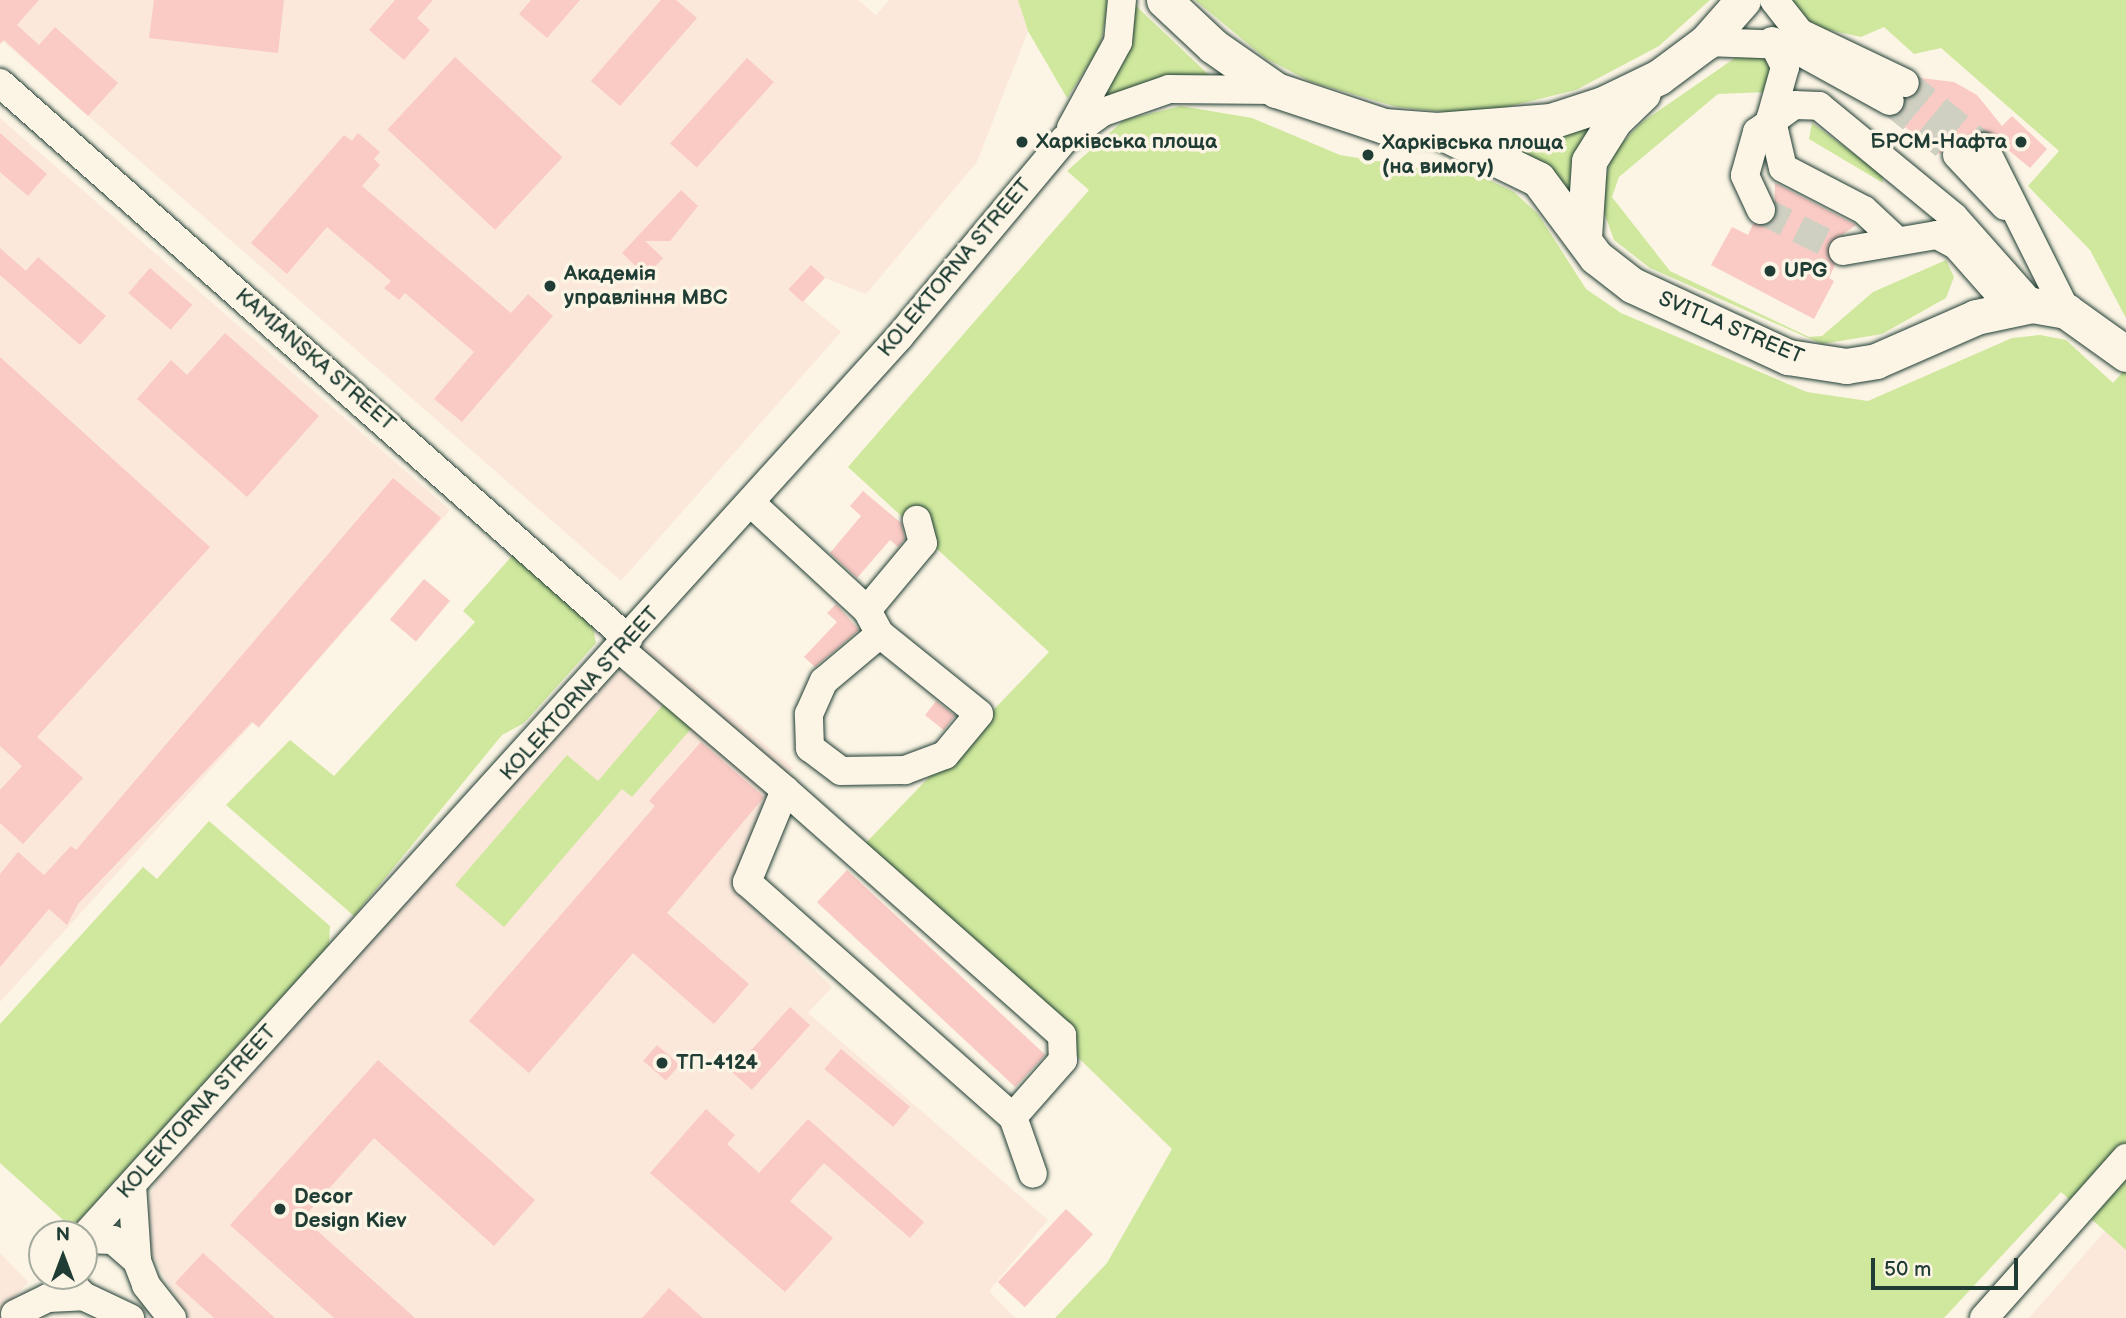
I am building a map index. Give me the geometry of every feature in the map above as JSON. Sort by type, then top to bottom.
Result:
[{"type":"main road","points":[[1164,0],[1213,46],[1276,90],[1361,121],[1437,130],[1551,121],[1659,76]]},
{"type":"main road","points":[[1584,237],[1584,180],[1596,145],[1659,76],[1706,42],[1744,0]]},
{"type":"main road","name":"SVITLA STREET","points":[[1437,130],[1538,179],[1584,237],[1596,257],[1632,285],[1817,364],[1876,361],[2022,307]]},
{"type":"main road","points":[[2022,307],[2066,311],[2126,354]]},
{"type":"street","name":"KOLEKTORNA STREET","points":[[98,1222],[751,503],[1064,140],[1113,53],[1122,0]]},
{"type":"street","points":[[1706,42],[1772,41],[1897,92],[1800,33],[1774,0]]},
{"type":"street","points":[[1772,41],[1785,67],[1771,117],[1783,168],[1864,210],[1894,238]]},
{"type":"street","name":"KAMIANSKA STREET","points":[[0,82],[785,790],[1062,1035],[1063,1060],[1013,1117]]},
{"type":"street","name":"KOLEKTORNA STREET","points":[[1064,140],[1103,112],[1169,89],[1276,90]]},
{"type":"street","points":[[1761,210],[1745,175],[1757,132],[1771,117],[1794,104],[1819,106],[1954,217],[2022,307]]},
{"type":"street","points":[[1970,151],[2024,226],[2066,311]]},
{"type":"street","points":[[1843,251],[1894,238],[1937,236],[1956,245],[2022,307]]},
{"type":"street","points":[[751,503],[873,622],[979,714],[945,755],[905,770],[841,771],[810,748],[809,714],[824,681],[873,622],[923,543],[918,520]]},
{"type":"street","points":[[785,790],[747,882],[1013,1117],[1033,1174]]},
{"type":"street","points":[[1984,1318],[2126,1158]]},
{"type":"street","points":[[131,1185],[137,1261],[146,1285],[172,1318]]},
{"type":"street","points":[[98,1239],[113,1240],[137,1261]]},
{"type":"street","points":[[14,1316],[37,1290]]},
{"type":"street","points":[[14,1316],[65,1290]]},
{"type":"street","points":[[80,1290],[130,1318]]},
{"type":"shaded area","name":"Академія управління МВС","points":[[0,0],[858,0],[876,15],[889,0],[1018,0],[1028,31],[977,162],[866,294],[825,278],[804,301],[841,332],[621,581],[0,39]]},
{"type":"shaded area","points":[[0,118],[450,510],[258,729],[253,723],[0,1002]]},
{"type":"shaded area","points":[[637,638],[793,768],[774,793],[734,889],[832,987],[808,1013],[1048,1220],[989,1291],[1015,1318],[187,1318],[151,1252],[148,1207],[158,1173]]},
{"type":"shaded area","points":[[2105,1231],[2126,1250],[2126,1318],[2029,1318]]},
{"type":"shaded area","points":[[0,1253],[28,1282],[0,1313]]},
{"type":"green space","points":[[1018,0],[1109,0],[1100,47],[1067,98],[1028,31]]},
{"type":"green space","points":[[1195,0],[1710,0],[1659,46],[1576,90],[1498,109],[1447,112],[1397,107],[1311,82],[1265,58]]},
{"type":"green space","points":[[1792,0],[2126,0],[2126,318],[2090,250],[2028,186],[2059,151],[1941,48],[1914,54],[1884,27],[1861,37],[1806,25],[1788,5]]},
{"type":"green space","points":[[1133,3],[1212,78],[1095,106],[1122,65]]},
{"type":"green space","points":[[1745,51],[1774,64],[1767,92],[1718,94],[1619,177],[1612,197],[1670,271],[1809,337],[1822,336],[1873,292],[1946,260],[1954,277],[1946,298],[1882,334],[1822,344],[1650,268],[1614,240],[1600,201],[1612,154],[1641,123]]},
{"type":"green space","points":[[1181,106],[1252,118],[1340,155],[1487,179],[1514,192],[1538,214],[1586,289],[1621,313],[1807,392],[1868,401],[2012,338],[2040,335],[2066,340],[2113,383],[2126,368],[2126,1250],[2061,1192],[1944,1318],[1055,1318],[1107,1263],[1172,1149],[862,847],[1049,652],[848,467],[1089,190],[1067,171],[1124,120]]},
{"type":"green space","points":[[1599,121],[1571,202],[1501,147],[1556,136]]},
{"type":"green space","points":[[1812,123],[1882,174],[1883,183],[1809,139]]},
{"type":"green space","points":[[520,547],[591,616],[596,643],[524,723],[502,735],[354,916],[226,805],[290,740],[334,776],[475,622],[463,611]]},
{"type":"green space","points":[[668,699],[696,723],[632,797],[622,789],[504,927],[455,885],[567,755],[598,781]]},
{"type":"green space","points":[[209,821],[330,926],[329,945],[79,1220],[63,1220],[0,1163],[0,1024],[143,867],[157,879]]},
{"type":"building","points":[[0,0],[39,0],[17,25],[39,45],[55,27],[118,83],[88,116],[4,40],[0,44]]},
{"type":"building","points":[[154,0],[284,0],[278,53],[149,38]]},
{"type":"building","points":[[395,0],[433,0],[417,18],[430,30],[404,60],[369,30]]},
{"type":"building","points":[[531,0],[580,0],[547,38],[519,14]]},
{"type":"building","points":[[661,0],[676,0],[697,18],[620,106],[591,81]]},
{"type":"building","points":[[455,57],[563,157],[495,230],[387,129]]},
{"type":"building","points":[[747,58],[774,82],[697,168],[670,143]]},
{"type":"building","points":[[1921,78],[1954,82],[1977,95],[2002,126],[2012,116],[2047,149],[2030,168],[1984,130],[1968,143],[1946,142],[1941,154],[1931,150],[1894,117],[1920,91]]},
{"type":"building","points":[[0,133],[47,174],[28,196],[0,172]]},
{"type":"building","points":[[358,133],[380,152],[374,159],[380,165],[362,186],[511,313],[528,294],[553,316],[462,422],[434,399],[474,352],[405,293],[399,300],[384,288],[391,281],[327,227],[287,274],[251,243],[344,135],[352,141]]},
{"type":"building","points":[[1775,183],[1856,225],[1828,245],[1835,265],[1829,278],[1834,281],[1814,319],[1711,265],[1732,227],[1748,235],[1753,224],[1774,220]]},
{"type":"building","points":[[681,190],[698,206],[670,241],[645,241],[663,258],[646,276],[622,253]]},
{"type":"building","points":[[0,248],[26,271],[38,257],[106,316],[80,345],[0,275]]},
{"type":"building","points":[[811,265],[825,278],[802,302],[788,289]]},
{"type":"building","points":[[150,268],[192,305],[171,330],[128,293]]},
{"type":"building","points":[[225,333],[319,416],[247,497],[137,399],[171,360],[187,375]]},
{"type":"building","points":[[0,357],[210,547],[37,737],[83,778],[23,844],[0,823],[0,790],[22,766],[0,746]]},
{"type":"building","points":[[393,478],[441,518],[259,727],[252,722],[78,904],[67,925],[49,909],[0,967],[0,874],[18,852],[44,875],[71,846],[76,850]]},
{"type":"building","points":[[863,491],[901,523],[905,539],[898,547],[890,540],[857,578],[830,553],[861,516],[850,506]]},
{"type":"building","points":[[424,579],[450,601],[416,641],[390,620]]},
{"type":"building","points":[[836,604],[859,630],[815,667],[804,657],[837,622],[827,613]]},
{"type":"building","points":[[936,701],[955,716],[944,730],[925,715]]},
{"type":"building","points":[[701,742],[764,797],[667,913],[749,984],[714,1024],[633,953],[529,1073],[469,1021],[655,806],[649,801]]},
{"type":"building","points":[[847,870],[1045,1055],[1015,1087],[817,902]]},
{"type":"building","points":[[790,1007],[810,1025],[752,1090],[732,1072]]},
{"type":"building","name":"ТП-4124","points":[[657,1045],[680,1065],[666,1081],[643,1061]]},
{"type":"building","points":[[841,1049],[910,1107],[893,1127],[824,1069]]},
{"type":"building","points":[[378,1060],[535,1200],[494,1246],[374,1138],[303,1218],[415,1318],[334,1318],[230,1225]]},
{"type":"building","points":[[706,1109],[735,1135],[727,1144],[759,1173],[808,1119],[924,1222],[910,1238],[824,1163],[790,1201],[833,1238],[785,1292],[650,1173]]},
{"type":"building","points":[[1066,1209],[1093,1234],[1025,1307],[998,1282]]},
{"type":"building","points":[[203,1253],[275,1318],[214,1318],[175,1283]]},
{"type":"building","points":[[669,1288],[703,1318],[642,1318]]},
{"type":"tunnel","points":[[1905,83],[1984,147]]},
{"type":"tunnel","points":[[1890,101],[1957,155]]},
{"type":"tunnel","points":[[1761,210],[1843,251]]},
{"type":"place","name":"Харківська площа","points":[[1022,142]]},
{"type":"place","name":"БРСМ-Нафта","points":[[2021,142]]},
{"type":"place","name":"Харківська площа (на вимогу)","points":[[1368,155]]},
{"type":"place","name":"UPG","points":[[1770,271]]},
{"type":"place","name":"Академія управління МВС","points":[[550,286]]},
{"type":"place","name":"ТП-4124","points":[[662,1063]]},
{"type":"place","name":"Decor Design Kiev","points":[[280,1209]]}]
